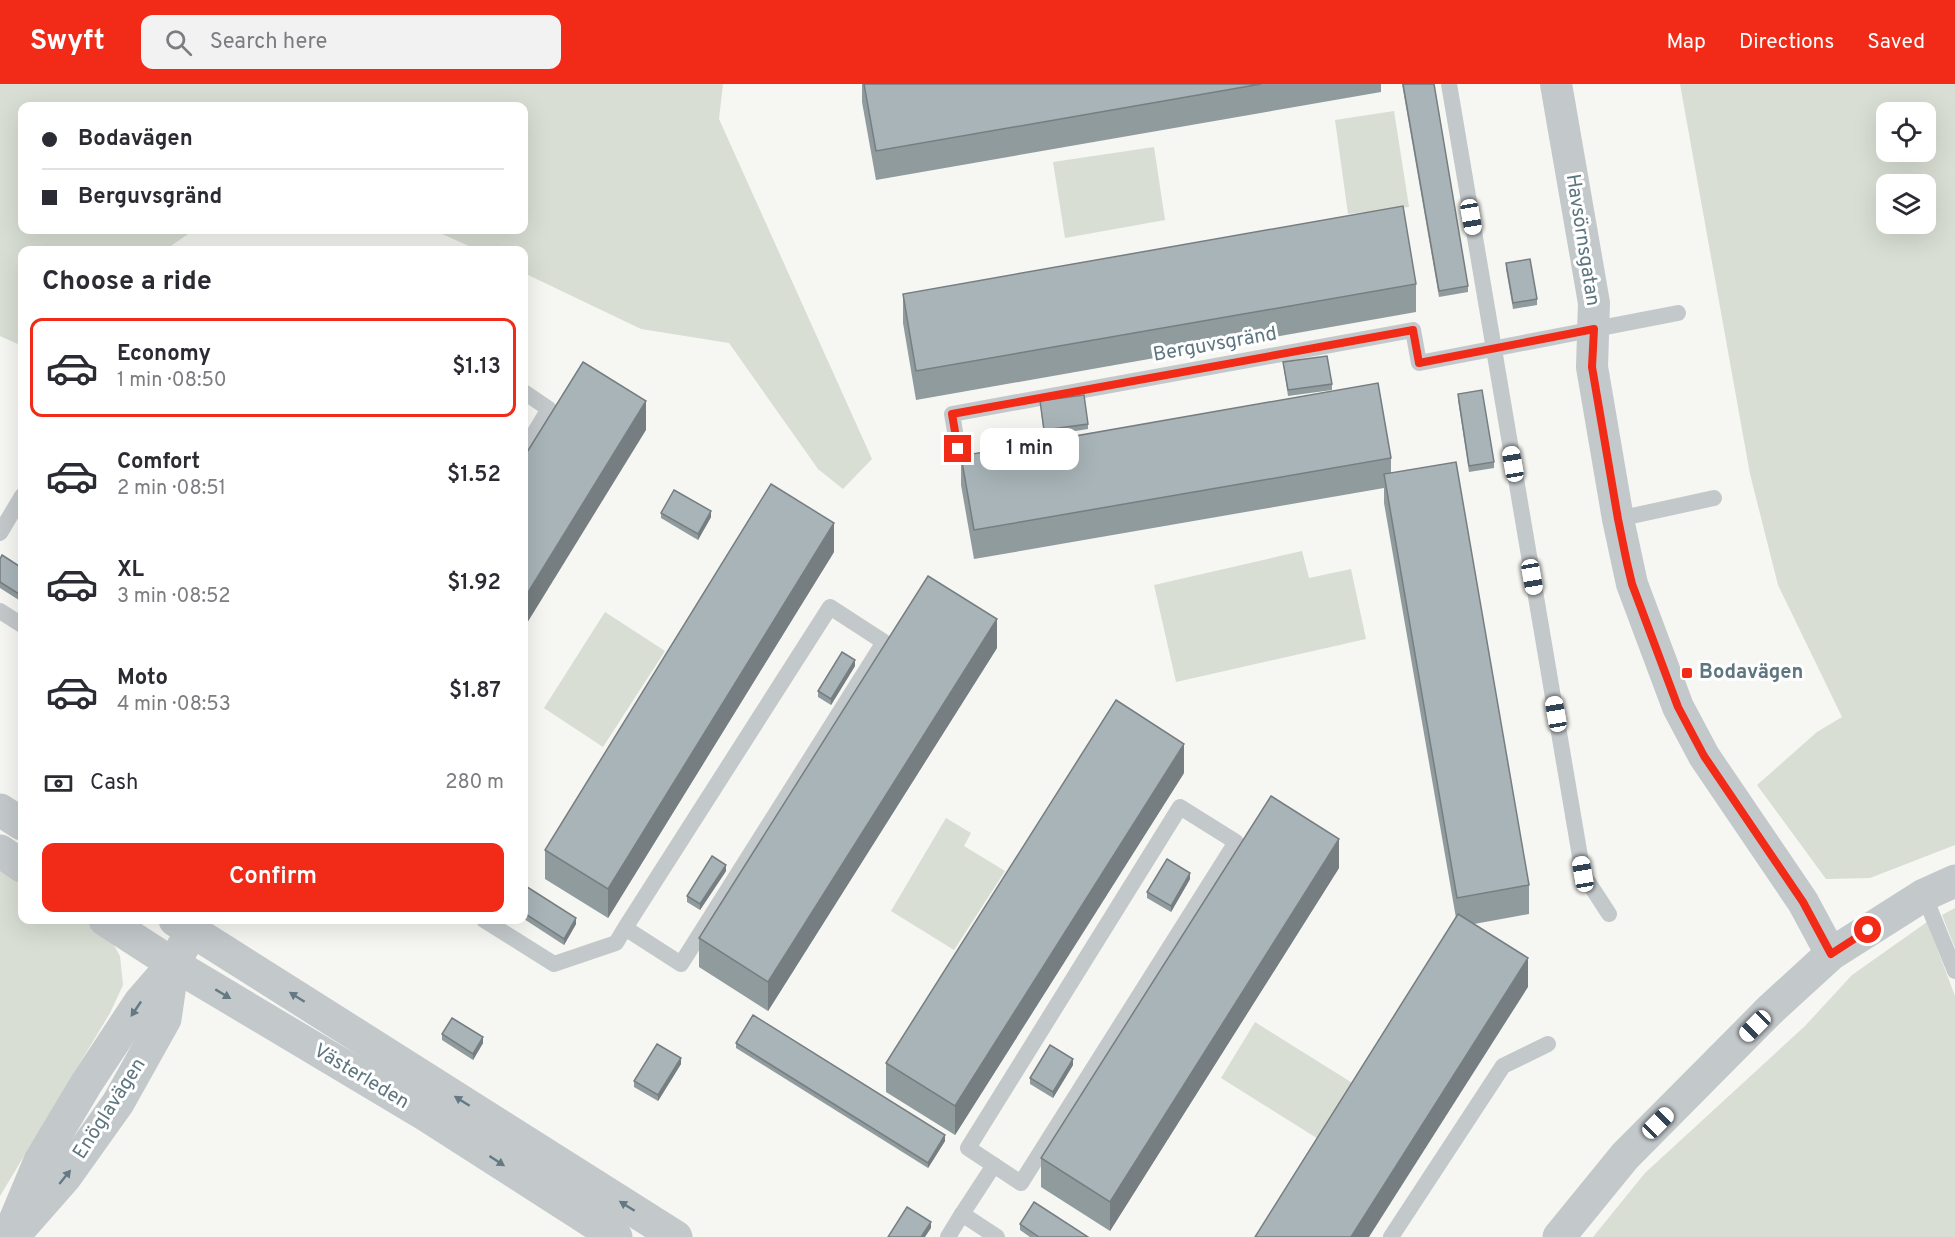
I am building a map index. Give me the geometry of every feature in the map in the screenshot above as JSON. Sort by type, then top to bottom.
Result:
[{"type":"street","name":"Havsörnsgatan","points":[[1556,84],[1594,303],[1592,367],[1618,519],[1632,584],[1678,707],[1704,756],[1803,902],[1831,954]]},
{"type":"street","points":[[0,810],[18,821]]},
{"type":"street","points":[[0,851],[18,863]]},
{"type":"street","points":[[1559,1237],[1625,1156],[1771,1009],[1831,954],[1924,895],[1955,881]]},
{"type":"street","name":"Västerleden","points":[[111,924],[173,964],[426,1115],[616,1237]]},
{"type":"street","name":"Västerleden","points":[[184,925],[676,1237]]},
{"type":"street","name":"Enöglavägen","points":[[13,1237],[66,1176],[118,1103],[165,1018],[173,964],[184,925]]},
{"type":"street","name":"Enöglavägen","points":[[8,1237],[40,1161],[86,1084],[140,1002],[173,964]]},
{"type":"lane","points":[[1449,84],[1583,874],[1609,914]]},
{"type":"lane","name":"Berguvsgränd","points":[[958,449],[952,414],[1413,330],[1419,363],[1678,313]]},
{"type":"lane","points":[[528,395],[549,409],[528,443]]},
{"type":"lane","points":[[1618,519],[1714,498]]},
{"type":"lane","points":[[0,533],[18,503]]},
{"type":"lane","points":[[490,924],[554,964],[616,943],[625,928],[830,607],[884,642],[681,964],[625,928]]},
{"type":"lane","points":[[0,611],[18,622]]},
{"type":"lane","points":[[1180,807],[1236,842],[1021,1183],[994,1165],[968,1148],[1180,807]]},
{"type":"lane","points":[[1924,895],[1955,971]]},
{"type":"lane","points":[[1391,1237],[1503,1066],[1548,1044]]},
{"type":"lane","points":[[948,1237],[994,1165]]},
{"type":"lane","points":[[962,1214],[997,1237]]},
{"type":"shaded area","points":[[0,84],[723,84],[719,119],[872,459],[843,489],[818,469],[729,343],[641,329],[528,275],[528,246],[469,246],[442,234],[528,234],[528,102],[18,102],[18,234],[188,234],[171,246],[18,246],[18,344],[0,336]]},
{"type":"shaded area","points":[[1680,84],[1955,84],[1955,845],[1870,878],[1826,879],[1757,785],[1817,732],[1842,717],[1778,585],[1750,474]]},
{"type":"shaded area","points":[[1394,111],[1409,207],[1348,214],[1335,120]]},
{"type":"shaded area","points":[[1154,147],[1165,220],[1065,238],[1053,162]]},
{"type":"shaded area","points":[[1302,551],[1309,578],[1351,569],[1366,639],[1176,682],[1154,585]]},
{"type":"shaded area","points":[[605,612],[665,651],[603,747],[544,708]]},
{"type":"shaded area","points":[[946,818],[971,833],[964,846],[1005,871],[954,950],[891,911]]},
{"type":"shaded area","points":[[0,862],[18,874],[18,924],[93,924],[107,933],[120,956],[123,985],[110,1013],[0,1196]]},
{"type":"shaded area","points":[[1955,908],[1955,948],[1942,915]]},
{"type":"shaded area","points":[[1927,922],[1955,996],[1955,1237],[1593,1237],[1645,1173],[1805,1026],[1852,975]]},
{"type":"shaded area","points":[[1255,1022],[1354,1084],[1320,1140],[1221,1078]]},
{"type":"building","points":[[864,84],[1261,84],[876,151]]},
{"type":"building","points":[[1403,84],[1434,84],[1468,286],[1439,291]]},
{"type":"building","points":[[1403,206],[1416,284],[916,371],[903,294]]},
{"type":"building","points":[[1530,259],[1537,299],[1513,303],[1506,263]]},
{"type":"building","points":[[1327,356],[1332,384],[1288,390],[1283,362]]},
{"type":"building","points":[[583,362],[646,401],[528,593],[528,451]]},
{"type":"building","points":[[1378,383],[1391,458],[974,530],[961,456]]},
{"type":"building","points":[[1482,390],[1494,462],[1469,466],[1458,394]]},
{"type":"building","points":[[1084,395],[1088,424],[1044,430],[1040,401]]},
{"type":"building","points":[[1456,462],[1529,885],[1457,898],[1384,474]]},
{"type":"building","points":[[771,484],[834,523],[608,889],[545,850]]},
{"type":"building","points":[[674,490],[711,511],[698,534],[661,513]]},
{"type":"building","points":[[2,555],[18,565],[18,593],[0,582]]},
{"type":"building","points":[[928,576],[997,619],[768,982],[699,938]]},
{"type":"building","points":[[842,652],[855,660],[831,699],[818,691]]},
{"type":"building","points":[[1116,700],[1184,744],[955,1106],[886,1063]]},
{"type":"building","points":[[1271,796],[1339,839],[1110,1202],[1041,1158]]},
{"type":"building","points":[[712,856],[726,865],[700,904],[687,896]]},
{"type":"building","points":[[1167,859],[1190,873],[1171,906],[1147,892]]},
{"type":"building","points":[[528,888],[576,918],[564,939],[528,916]]},
{"type":"building","points":[[1458,914],[1528,958],[1351,1237],[1255,1237]]},
{"type":"building","points":[[753,1015],[945,1135],[928,1163],[736,1043]]},
{"type":"building","points":[[452,1018],[483,1037],[473,1054],[442,1034]]},
{"type":"building","points":[[657,1044],[681,1058],[658,1095],[634,1081]]},
{"type":"building","points":[[1050,1045],[1073,1059],[1053,1092],[1030,1078]]},
{"type":"building","points":[[1034,1202],[1088,1237],[1039,1237],[1020,1224]]},
{"type":"building","points":[[907,1207],[931,1222],[921,1237],[888,1237]]},
{"type":"place","name":"Bodavägen","points":[[1687,673]]},
{"type":"route","points":[[958,449],[952,414],[1413,330],[1419,363],[1594,329],[1592,367],[1627,563],[1632,584],[1678,707],[1704,756],[1803,902],[1831,954],[1868,930]]}]
